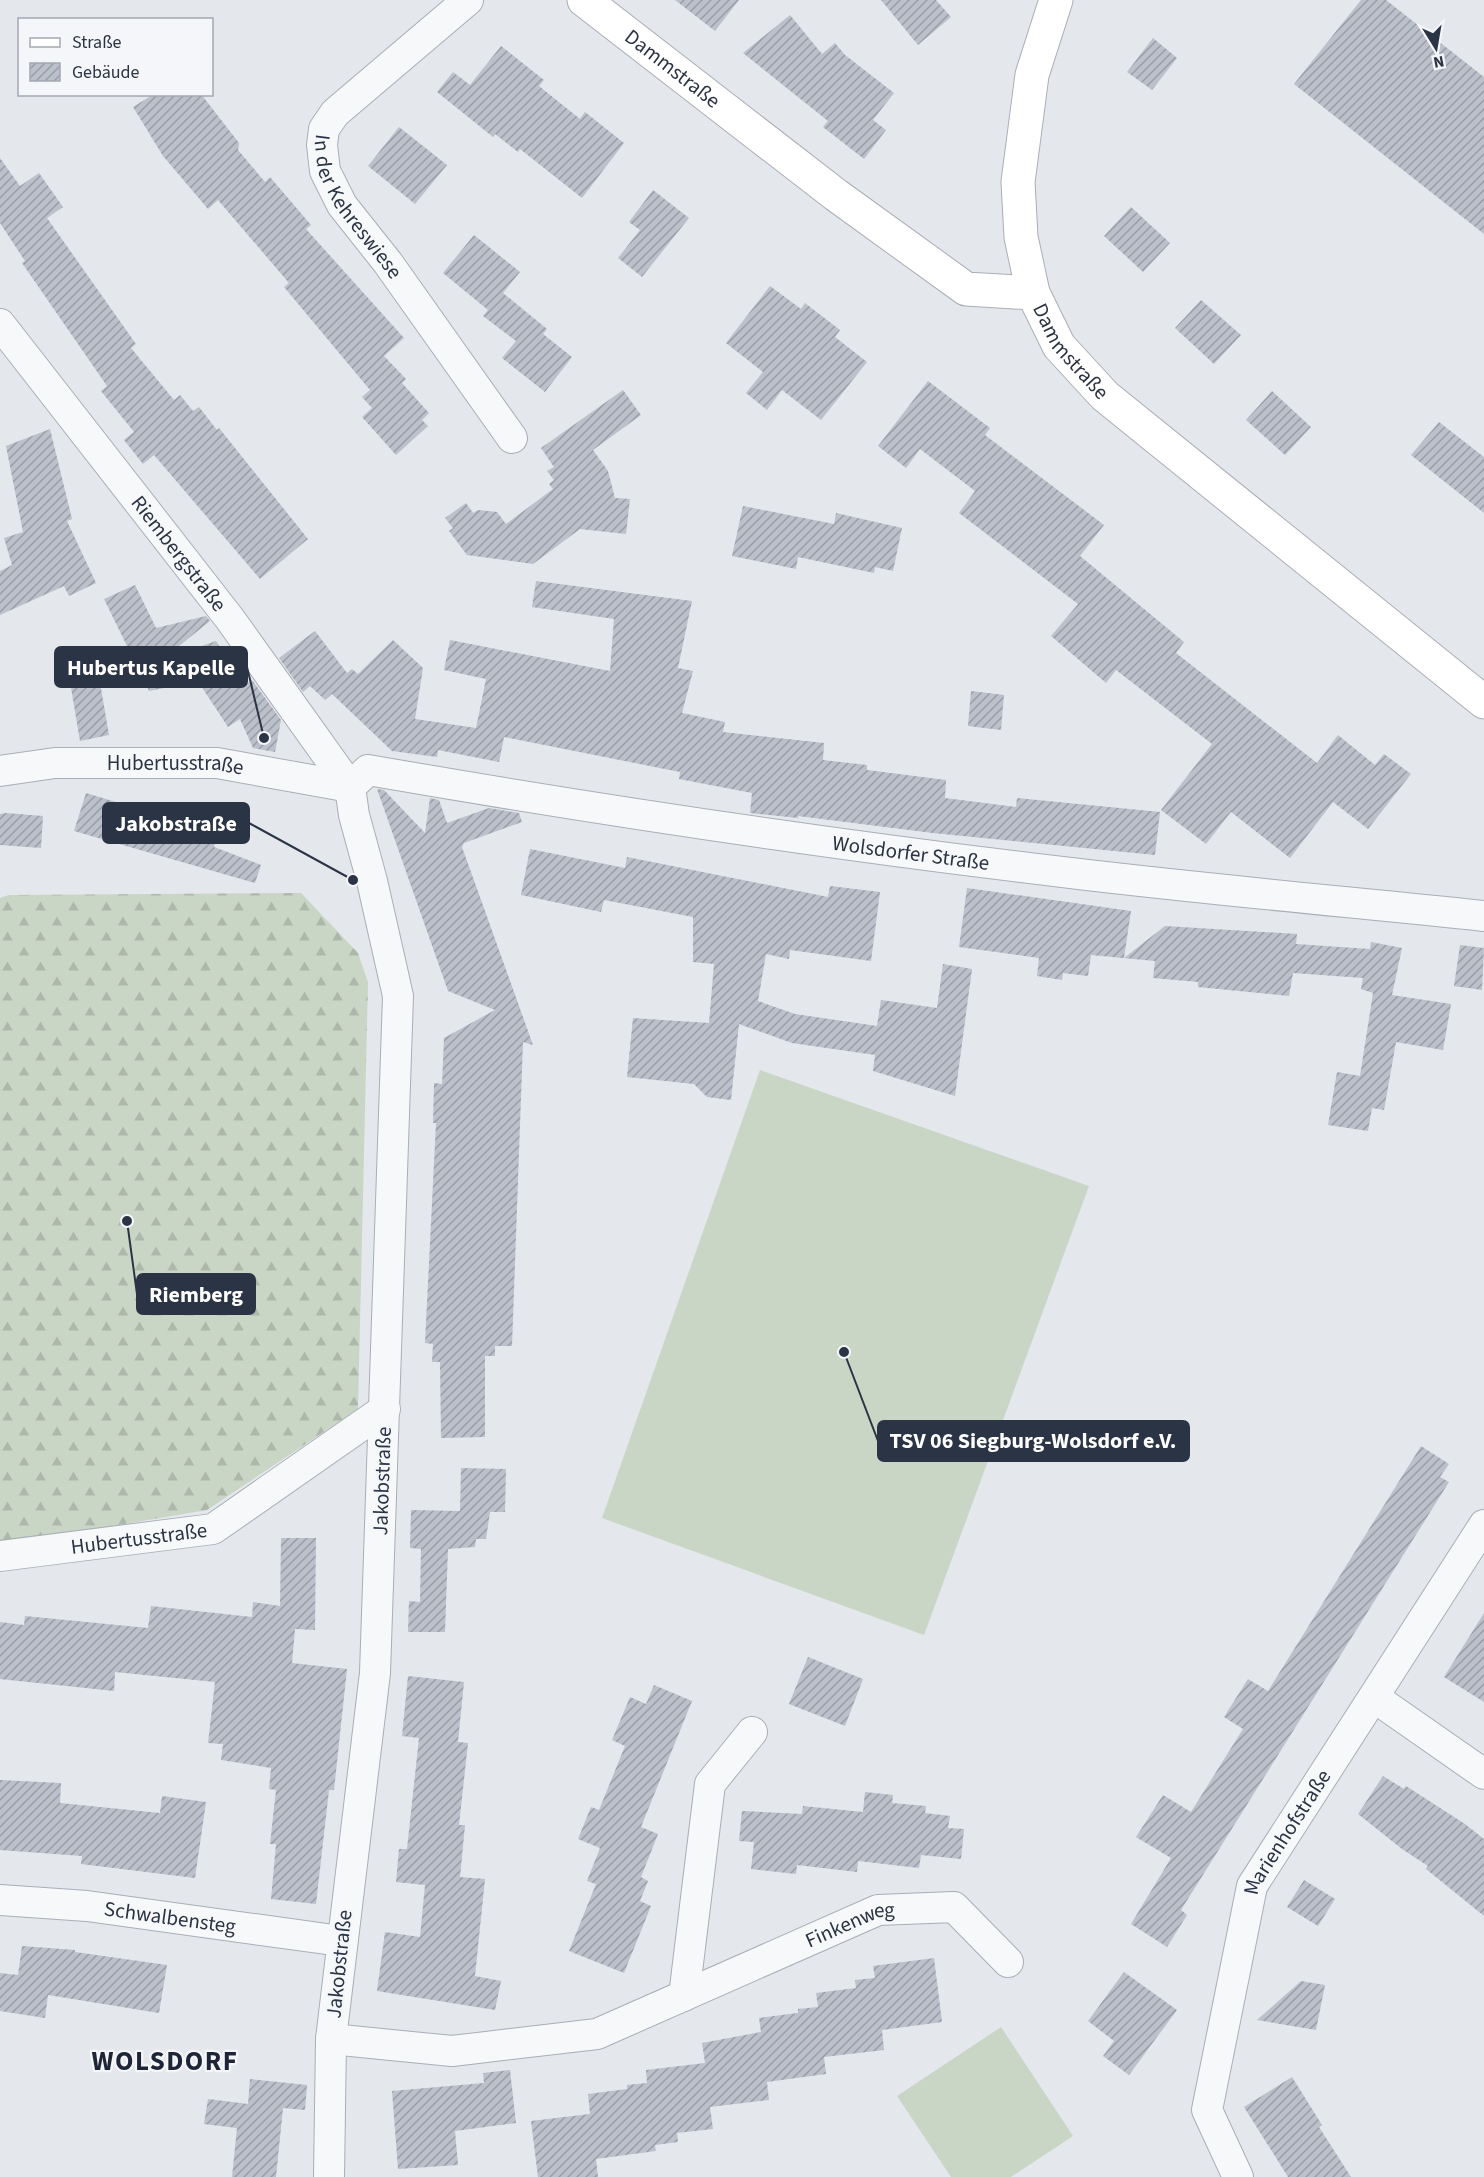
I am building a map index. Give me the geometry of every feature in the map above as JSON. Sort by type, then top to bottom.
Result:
[{"type":"street","name":"In der Kehreswiese","points":[[468,0],[335,113],[324,129],[325,171],[342,204],[388,263],[512,438]]},
{"type":"street","name":"Dammstraße","points":[[584,0],[836,195],[966,289],[1033,293],[1059,346],[1105,396],[1484,702]]},
{"type":"street","points":[[1033,293],[1021,237],[1018,182],[1032,75],[1056,0]]},
{"type":"street","name":"Riembergstraße","points":[[0,324],[230,620],[350,787]]},
{"type":"street","name":"Hubertusstraße","points":[[0,771],[56,763],[217,764],[350,787]]},
{"type":"street","name":"Wolsdorfer Straße","points":[[350,787],[368,770],[561,804],[735,830],[1080,874],[1484,916]]},
{"type":"street","name":"Jakobstraße","points":[[329,2177],[332,2039],[341,1941],[375,1672],[398,996],[372,881],[354,815],[350,787]]},
{"type":"street","name":"Hubertusstraße","points":[[0,1556],[213,1528],[385,1409]]},
{"type":"street","name":"Marienhofstraße","points":[[1238,2177],[1207,2110],[1252,1886],[1375,1698],[1484,1525]]},
{"type":"street","points":[[1375,1698],[1484,1774]]},
{"type":"street","points":[[684,1996],[710,1784],[752,1732]]},
{"type":"street","name":"Schwalbensteg","points":[[0,1900],[87,1906],[341,1941]]},
{"type":"street","name":"Finkenweg","points":[[332,2039],[452,2051],[597,2034],[878,1910],[954,1907],[1008,1962]]},
{"type":"green space","points":[[301,893],[358,953],[368,982],[358,1409],[207,1510],[0,1545],[0,898],[9,895]]},
{"type":"green space","points":[[760,1070],[1089,1186],[924,1635],[602,1518]]},
{"type":"green space","points":[[1001,2027],[1073,2136],[1011,2177],[951,2177],[897,2096]]},
{"type":"building","points":[[675,0],[739,0],[715,31]]},
{"type":"building","points":[[881,0],[936,0],[951,17],[918,45]]},
{"type":"building","points":[[1361,0],[1386,0],[1484,77],[1484,234],[1294,84]]},
{"type":"building","points":[[790,15],[822,54],[835,43],[845,55],[894,93],[873,120],[886,130],[864,159],[823,127],[828,121],[743,53]]},
{"type":"building","points":[[1153,38],[1177,58],[1152,90],[1127,72]]},
{"type":"building","points":[[501,46],[544,80],[539,86],[580,119],[585,112],[624,143],[582,198],[520,149],[518,152],[495,134],[493,137],[437,92],[453,72],[470,85]]},
{"type":"building","points":[[151,96],[203,96],[239,143],[238,150],[265,182],[270,177],[311,225],[306,229],[404,338],[384,356],[406,379],[402,383],[429,413],[422,420],[428,426],[396,455],[362,417],[372,408],[362,397],[370,390],[284,287],[289,283],[218,200],[208,209],[163,156],[133,107]]},
{"type":"building","points":[[399,127],[447,165],[415,204],[368,166]]},
{"type":"building","points":[[0,158],[20,186],[39,173],[63,207],[47,218],[136,344],[131,348],[174,400],[180,395],[193,411],[199,407],[217,430],[219,428],[308,539],[260,579],[154,455],[143,464],[124,440],[134,432],[101,391],[107,386],[22,263],[25,261],[0,223]]},
{"type":"building","points":[[653,190],[689,218],[642,277],[618,258],[640,230],[629,222]]},
{"type":"building","points":[[1131,207],[1170,243],[1143,272],[1104,236]]},
{"type":"building","points":[[474,235],[520,272],[503,293],[547,329],[543,334],[572,357],[545,392],[502,358],[516,341],[483,316],[488,310],[443,273]]},
{"type":"building","points":[[770,286],[801,309],[805,303],[840,330],[835,337],[867,362],[821,420],[782,390],[767,410],[746,393],[763,372],[726,343]]},
{"type":"building","points":[[1201,300],[1241,335],[1214,364],[1175,328]]},
{"type":"building","points":[[928,381],[990,428],[985,435],[1104,525],[1080,556],[1184,642],[1176,653],[1317,763],[1338,735],[1375,765],[1384,754],[1411,774],[1368,829],[1333,802],[1290,858],[1231,812],[1206,844],[1161,810],[1212,744],[1116,670],[1106,683],[1051,636],[1078,604],[959,513],[975,491],[920,449],[906,468],[878,446]]},
{"type":"building","points":[[623,390],[641,415],[593,450],[608,471],[615,498],[630,499],[626,534],[580,529],[533,564],[467,555],[449,531],[453,528],[445,518],[466,503],[473,513],[478,510],[497,512],[506,524],[553,489],[549,484],[554,480],[547,471],[554,467],[541,448]]},
{"type":"building","points":[[1272,391],[1311,427],[1285,455],[1246,420]]},
{"type":"building","points":[[1439,422],[1484,457],[1484,513],[1411,455]]},
{"type":"building","points":[[50,429],[72,519],[67,521],[96,583],[69,596],[64,586],[0,615],[0,571],[12,565],[4,538],[23,532],[6,446]]},
{"type":"building","points":[[743,506],[834,524],[836,513],[902,528],[893,571],[875,567],[874,573],[798,557],[796,569],[732,556]]},
{"type":"building","points":[[536,581],[692,601],[678,668],[693,671],[682,713],[725,722],[723,732],[824,743],[823,760],[867,765],[867,770],[946,780],[945,798],[1016,807],[1017,798],[1160,812],[1155,855],[933,833],[798,816],[798,818],[750,813],[752,793],[679,779],[680,772],[504,737],[499,762],[438,750],[437,757],[392,751],[332,694],[325,700],[310,686],[303,692],[279,658],[315,631],[347,673],[352,669],[358,674],[393,640],[423,668],[415,719],[476,728],[486,679],[444,670],[450,640],[610,671],[614,619],[532,607]]},
{"type":"building","points":[[135,585],[156,628],[206,616],[210,621],[163,659],[216,641],[245,685],[252,680],[281,720],[275,752],[253,748],[240,719],[228,727],[203,689],[201,681],[149,691],[104,599]]},
{"type":"building","points":[[99,677],[109,735],[80,741],[70,682]]},
{"type":"building","points":[[971,691],[1004,695],[1001,730],[968,726]]},
{"type":"building","points":[[377,789],[384,790],[425,833],[430,798],[439,800],[447,823],[489,808],[519,813],[522,822],[464,843],[462,847],[533,1045],[523,1042],[512,1346],[495,1346],[495,1356],[485,1356],[485,1437],[441,1438],[440,1362],[432,1362],[433,1344],[425,1343],[436,1123],[433,1123],[434,1083],[442,1084],[444,1038],[495,1010],[448,991]]},
{"type":"building","points":[[86,793],[159,815],[161,808],[185,815],[183,821],[218,831],[214,847],[261,865],[255,883],[74,831]]},
{"type":"building","points":[[0,814],[43,816],[41,848],[0,845]]},
{"type":"building","points":[[530,849],[625,868],[627,857],[828,897],[830,886],[880,892],[871,961],[790,950],[789,959],[766,954],[758,1001],[795,1014],[877,1026],[881,1000],[937,1008],[943,964],[972,969],[955,1096],[873,1071],[875,1055],[792,1043],[739,1024],[731,1100],[707,1097],[694,1084],[627,1077],[633,1018],[709,1023],[714,964],[693,962],[693,917],[604,900],[601,912],[521,895]]},
{"type":"building","points":[[967,888],[1131,911],[1124,958],[1165,926],[1297,934],[1296,944],[1370,949],[1371,942],[1402,948],[1392,995],[1451,1004],[1443,1050],[1396,1042],[1384,1110],[1372,1108],[1368,1131],[1328,1125],[1337,1072],[1360,1076],[1373,993],[1361,989],[1363,978],[1293,973],[1289,996],[1198,987],[1198,982],[1153,978],[1155,961],[1091,955],[1088,976],[1063,973],[1062,980],[1037,976],[1039,958],[959,947]]},
{"type":"building","points":[[1460,945],[1484,948],[1482,990],[1454,986]]},
{"type":"building","points":[[1421,1446],[1449,1464],[1440,1477],[1449,1482],[1181,1910],[1187,1915],[1167,1947],[1131,1924],[1171,1858],[1136,1837],[1163,1795],[1191,1812],[1243,1729],[1224,1717],[1248,1679],[1268,1691]]},
{"type":"building","points":[[461,1468],[506,1469],[505,1512],[490,1512],[486,1539],[476,1539],[475,1547],[448,1549],[445,1632],[408,1632],[409,1601],[420,1602],[421,1549],[410,1548],[411,1510],[460,1511]]},
{"type":"building","points":[[281,1538],[316,1538],[315,1630],[295,1629],[292,1663],[347,1669],[334,1790],[329,1790],[316,1904],[271,1899],[276,1844],[270,1844],[276,1790],[269,1789],[271,1768],[221,1760],[223,1744],[208,1743],[215,1682],[115,1672],[114,1691],[0,1679],[0,1622],[24,1625],[25,1616],[148,1628],[151,1606],[252,1617],[253,1602],[280,1606]]},
{"type":"building","points":[[1484,1613],[1484,1702],[1444,1677]]},
{"type":"building","points":[[808,1657],[863,1679],[845,1726],[789,1704]]},
{"type":"building","points":[[408,1676],[464,1682],[458,1742],[468,1743],[459,1825],[465,1825],[460,1877],[485,1879],[475,1976],[501,1981],[495,2010],[377,1991],[385,1932],[420,1937],[425,1885],[396,1882],[399,1849],[407,1849],[419,1738],[402,1736]]},
{"type":"building","points":[[654,1685],[692,1701],[641,1827],[658,1834],[641,1877],[648,1881],[640,1901],[651,1906],[624,1973],[569,1951],[596,1884],[587,1881],[600,1848],[578,1839],[591,1807],[599,1810],[625,1746],[612,1740],[630,1697],[646,1704]]},
{"type":"building","points":[[1383,1776],[1404,1789],[1406,1786],[1484,1839],[1484,1916],[1426,1869],[1428,1866],[1402,1849],[1358,1814]]},
{"type":"building","points":[[0,1780],[61,1783],[60,1803],[160,1813],[162,1796],[206,1802],[195,1878],[81,1864],[82,1856],[0,1850]]},
{"type":"building","points":[[865,1792],[893,1795],[892,1803],[926,1806],[925,1813],[950,1816],[948,1828],[964,1829],[961,1859],[921,1855],[919,1868],[858,1861],[857,1872],[797,1865],[796,1874],[751,1869],[754,1842],[739,1841],[742,1811],[802,1814],[803,1806],[863,1812]]},
{"type":"building","points":[[1304,1880],[1335,1899],[1318,1926],[1287,1907]]},
{"type":"building","points":[[22,1946],[75,1950],[75,1952],[167,1965],[159,2013],[48,1995],[45,2018],[0,2011],[0,1973],[18,1975]]},
{"type":"building","points":[[934,1958],[942,2022],[882,2030],[884,2050],[824,2057],[826,2074],[767,2082],[769,2100],[710,2107],[713,2129],[677,2133],[678,2142],[655,2145],[656,2151],[596,2159],[598,2177],[538,2177],[531,2121],[590,2114],[588,2094],[627,2089],[627,2085],[647,2083],[646,2070],[705,2063],[702,2043],[761,2032],[759,2018],[798,2013],[798,2009],[818,2007],[816,1993],[856,1988],[855,1980],[875,1978],[873,1966]]},
{"type":"building","points":[[1124,1972],[1177,2010],[1129,2075],[1103,2056],[1114,2041],[1088,2021]]},
{"type":"building","points":[[1301,1981],[1325,1985],[1316,2030],[1257,2020]]},
{"type":"building","points":[[510,2070],[516,2123],[455,2131],[458,2165],[398,2169],[392,2091],[484,2083],[483,2073]]},
{"type":"building","points":[[1292,2077],[1322,2125],[1319,2127],[1351,2177],[1288,2177],[1244,2107]]},
{"type":"building","points":[[250,2079],[307,2085],[305,2110],[283,2108],[276,2177],[232,2177],[237,2128],[204,2124],[208,2099],[248,2104]]},
{"type":"place","name":"Hubertus Kapelle","points":[[264,738]]},
{"type":"place","name":"Jakobstraße","points":[[353,880]]},
{"type":"place","name":"Riemberg","points":[[127,1221]]},
{"type":"place","name":"TSV 06 Siegburg-Wolsdorf e.V.","points":[[844,1352]]},
{"type":"district","name":"WOLSDORF","points":[[165,2061]]}]
